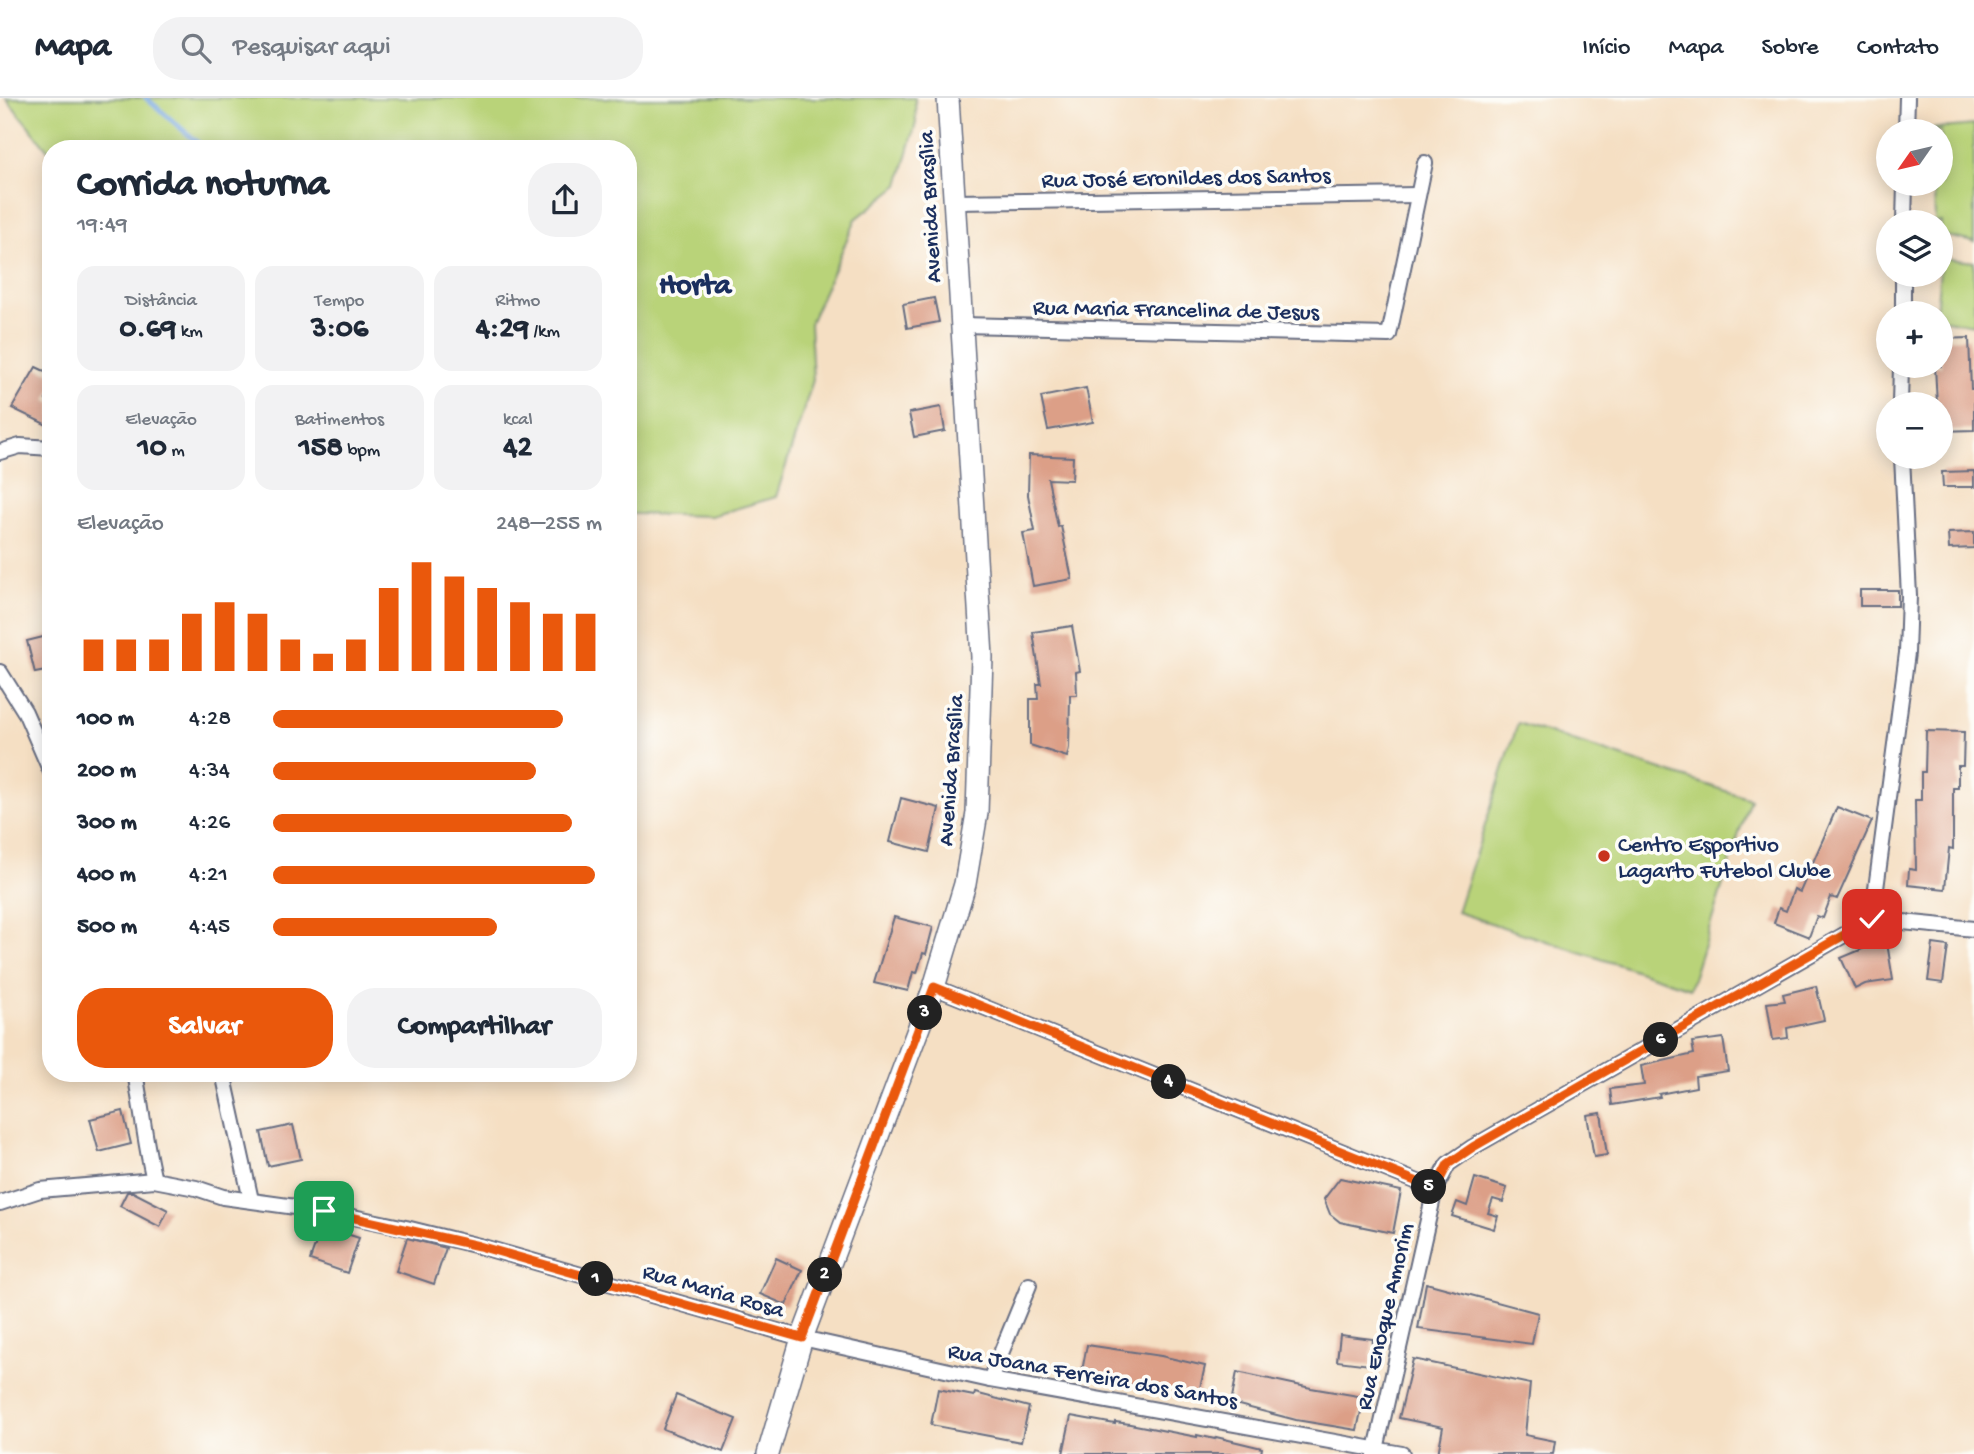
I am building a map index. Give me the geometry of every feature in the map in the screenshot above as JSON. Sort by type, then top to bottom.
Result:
[{"type":"main road","name":"Avenida Brasília","points":[[768,1454],[802,1338],[934,987],[965,884],[977,813],[982,657],[948,98]]},
{"type":"street","points":[[1906,119],[1907,98]]},
{"type":"street","points":[[1418,195],[1425,163]]},
{"type":"street","name":"Rua José Eronildes dos Santos","points":[[954,202],[1418,195]]},
{"type":"street","name":"Rua Maria Francelina de Jesus","points":[[962,325],[1389,335],[1418,195]]},
{"type":"street","points":[[0,452],[20,446],[42,447]]},
{"type":"street","points":[[1872,919],[1907,653],[1909,596],[1903,469]]},
{"type":"street","points":[[0,672],[30,722],[42,751]]},
{"type":"street","points":[[934,987],[1435,1189],[1448,1164],[1473,1147],[1872,919],[1974,929]]},
{"type":"street","points":[[137,1082],[145,1145],[154,1180]]},
{"type":"street","points":[[225,1082],[251,1200]]},
{"type":"street","name":"Rua Maria Rosa","points":[[0,1203],[40,1190],[154,1180],[196,1188],[223,1197],[324,1211],[479,1246],[802,1338]]},
{"type":"street","name":"Rua Enoque Amorim","points":[[1376,1451],[1435,1189]]},
{"type":"street","points":[[990,1380],[1029,1285]]},
{"type":"street","name":"Rua Joana Ferreira dos Santos","points":[[802,1338],[990,1380],[1402,1454]]},
{"type":"green space","points":[[6,98],[915,98],[916,123],[899,185],[856,219],[810,323],[813,380],[776,497],[711,516],[637,514],[637,140],[42,140],[42,143]]},
{"type":"green space","points":[[1974,125],[1974,242],[1953,238],[1953,210],[1935,210],[1934,196],[1953,196],[1953,127]]},
{"type":"green space","points":[[1953,259],[1974,262],[1974,325],[1953,321],[1953,301],[1937,301],[1938,287],[1953,287]]},
{"type":"green space","name":"Centro Esportivo Lagarto Futebol Clube","points":[[1518,723],[1750,799],[1690,988],[1457,912]]},
{"type":"building","points":[[934,298],[939,322],[907,328],[903,304]]},
{"type":"building","points":[[1969,338],[1971,389],[1974,389],[1974,430],[1953,431],[1953,392],[1936,392],[1936,378],[1953,378],[1953,339]]},
{"type":"building","points":[[36,367],[42,370],[42,423],[12,408]]},
{"type":"building","points":[[1086,388],[1093,422],[1048,430],[1041,397]]},
{"type":"building","points":[[941,407],[945,431],[914,437],[909,413]]},
{"type":"building","points":[[1029,455],[1073,457],[1072,480],[1048,479],[1072,579],[1033,586],[1023,533],[1035,531],[1028,495]]},
{"type":"building","points":[[1974,471],[1974,487],[1943,487],[1942,472]]},
{"type":"building","points":[[1974,532],[1974,548],[1949,549],[1948,533]]},
{"type":"building","points":[[1860,590],[1898,590],[1898,606],[1860,606]]},
{"type":"building","points":[[1072,626],[1080,671],[1076,672],[1077,695],[1070,695],[1067,757],[1030,745],[1030,699],[1038,699],[1037,684],[1041,684],[1033,632]]},
{"type":"building","points":[[42,637],[42,672],[35,673],[27,641]]},
{"type":"building","points":[[1926,731],[1964,732],[1963,766],[1958,766],[1958,788],[1953,788],[1953,849],[1949,848],[1945,889],[1908,885],[1909,869],[1916,870],[1915,800],[1921,800]]},
{"type":"building","points":[[901,798],[939,808],[929,852],[890,842]]},
{"type":"building","points":[[1837,807],[1872,821],[1837,899],[1831,897],[1823,918],[1817,916],[1809,937],[1774,923],[1779,908],[1786,911],[1794,889],[1800,892]]},
{"type":"building","points":[[894,917],[933,927],[926,954],[923,953],[917,973],[913,972],[908,991],[874,983]]},
{"type":"building","points":[[1887,943],[1893,980],[1865,984],[1855,989],[1841,958],[1872,945]]},
{"type":"building","points":[[1933,944],[1948,946],[1943,983],[1928,981]]},
{"type":"building","points":[[1816,986],[1824,1020],[1787,1028],[1788,1038],[1773,1040],[1767,1003],[1785,1001],[1783,994]]},
{"type":"building","points":[[1723,1038],[1728,1071],[1695,1076],[1696,1087],[1659,1094],[1660,1097],[1612,1105],[1610,1089],[1644,1085],[1641,1066],[1694,1054],[1692,1042]]},
{"type":"building","points":[[123,1111],[131,1144],[99,1152],[90,1119]]},
{"type":"building","points":[[1601,1113],[1607,1155],[1594,1157],[1587,1115]]},
{"type":"building","points":[[293,1125],[301,1159],[268,1166],[261,1132]]},
{"type":"building","points":[[1340,1178],[1401,1191],[1393,1233],[1340,1222],[1330,1214],[1324,1199]]},
{"type":"building","points":[[1475,1178],[1507,1188],[1503,1202],[1493,1199],[1488,1213],[1498,1216],[1494,1229],[1452,1216],[1457,1202],[1467,1206]]},
{"type":"building","points":[[127,1192],[133,1192],[168,1210],[160,1227],[120,1206]]},
{"type":"building","points":[[322,1226],[359,1238],[347,1273],[310,1260]]},
{"type":"building","points":[[407,1238],[446,1248],[434,1284],[396,1271]]},
{"type":"building","points":[[776,1258],[802,1270],[786,1305],[760,1294]]},
{"type":"building","points":[[1426,1283],[1538,1313],[1532,1344],[1418,1329]]},
{"type":"building","points":[[1340,1335],[1373,1339],[1370,1365],[1337,1361]]},
{"type":"building","points":[[1087,1345],[1161,1356],[1205,1366],[1198,1397],[1081,1376]]},
{"type":"building","points":[[1413,1359],[1530,1384],[1525,1435],[1555,1441],[1553,1454],[1438,1454],[1443,1427],[1399,1418]]},
{"type":"building","points":[[1237,1372],[1364,1397],[1357,1430],[1296,1420],[1231,1403]]},
{"type":"building","points":[[938,1389],[974,1396],[975,1393],[1029,1407],[1021,1442],[931,1425]]},
{"type":"building","points":[[676,1395],[736,1419],[723,1452],[663,1429]]},
{"type":"building","points":[[1071,1416],[1197,1437],[1216,1437],[1262,1448],[1261,1454],[1063,1454]]},
{"type":"waterway","points":[[146,98],[195,140]]},
{"type":"place","name":"Centro Esportivo Lagarto Futebol Clube","points":[[1604,856]]},
{"type":"district","name":"Horta","points":[[695,283]]},
{"type":"route","points":[[324,1211],[479,1246],[802,1338],[934,987],[1435,1189],[1448,1164],[1473,1147],[1872,919]]}]
